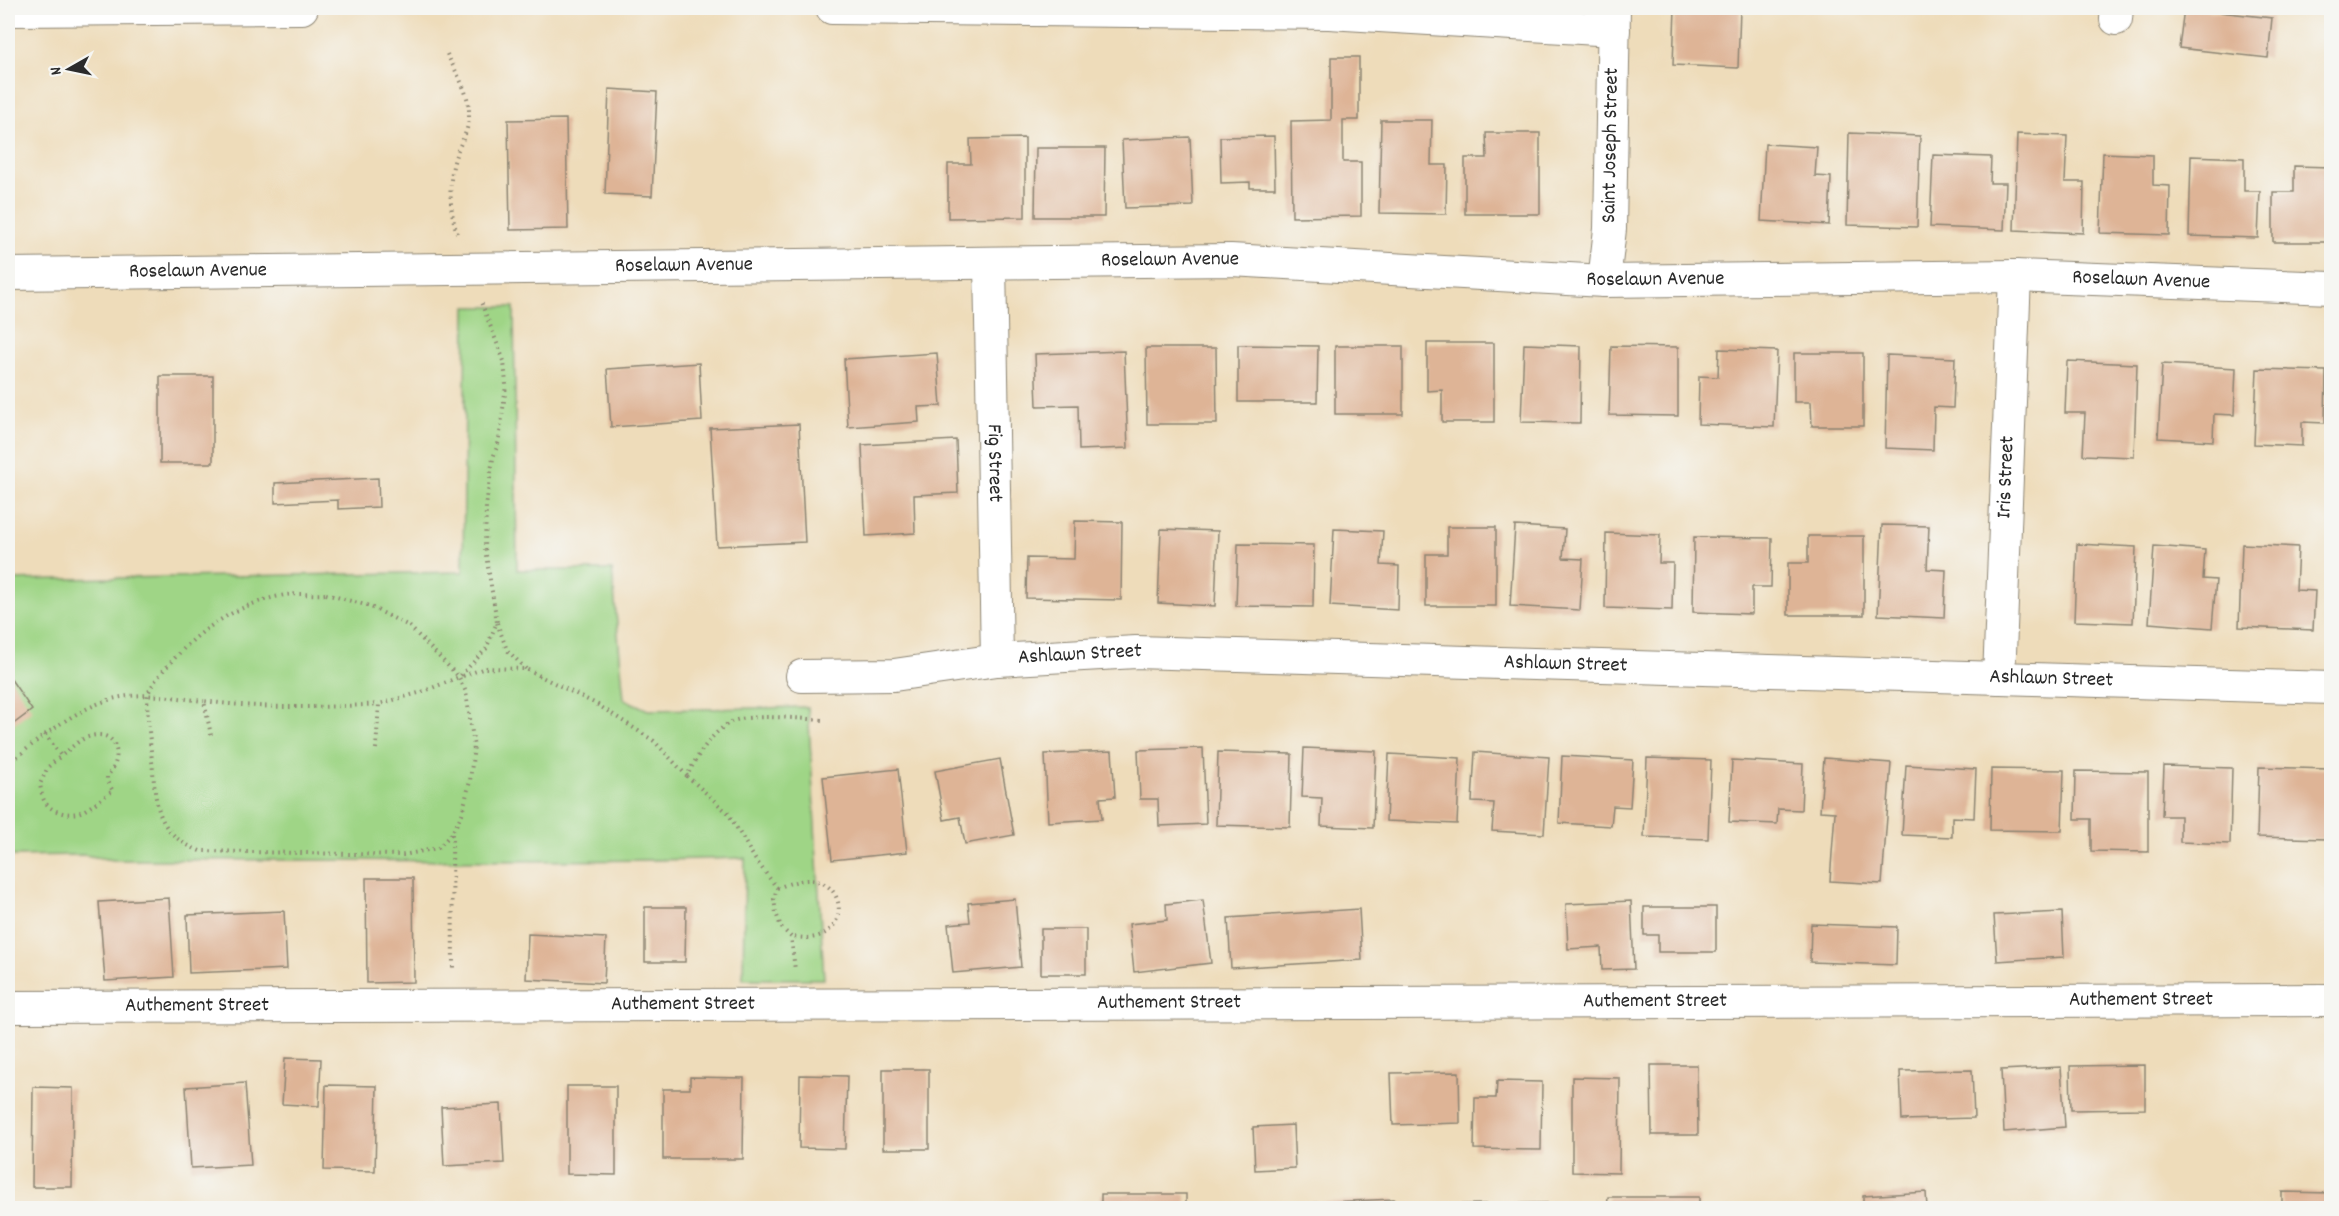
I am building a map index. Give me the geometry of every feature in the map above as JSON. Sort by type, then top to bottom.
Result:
[{"type":"street","points":[[8,10],[302,8]]},
{"type":"street","points":[[832,8],[1329,10],[1614,19]]},
{"type":"street","name":"Saint Joseph Street","points":[[1604,281],[1610,229],[1614,19]]},
{"type":"street","name":"Roselawn Avenue","points":[[8,274],[1231,260],[1604,281],[2015,276],[2331,288]]},
{"type":"street","name":"Fig Street","points":[[990,263],[997,660]]},
{"type":"street","name":"Iris Street","points":[[1999,678],[2015,276]]},
{"type":"street","name":"Ashlawn Street","points":[[802,676],[894,675],[997,660],[1136,652],[2331,688]]},
{"type":"street","name":"Authement Street","points":[[8,1007],[2331,1000]]},
{"type":"path","points":[[447,54],[468,98],[469,115],[467,134],[457,153],[452,172],[452,218],[468,269],[504,361],[500,441],[493,458],[489,480],[485,549],[497,622],[507,650],[526,669],[598,705],[654,741],[687,776],[728,813],[755,859],[777,888]]},
{"type":"path","points":[[326,594],[369,606],[409,626],[459,677],[466,693],[474,746],[462,814],[452,833],[438,848],[403,855],[200,851],[184,845],[171,835],[162,821],[156,802],[147,695],[160,675],[183,648],[215,622],[246,606],[286,595],[326,594]]},
{"type":"path","points":[[459,677],[486,649],[497,622]]},
{"type":"path","points":[[8,765],[45,734],[93,706],[114,699],[147,695],[249,706],[291,707],[379,704],[422,692],[485,668],[526,669]]},
{"type":"path","points":[[204,701],[211,735]]},
{"type":"path","points":[[376,749],[379,704]]},
{"type":"path","points":[[687,776],[698,754],[732,722],[755,717],[824,720]]},
{"type":"path","points":[[45,734],[61,756]]},
{"type":"path","points":[[89,736],[107,737],[117,748],[118,755],[114,768],[106,777],[113,791],[96,801],[84,812],[64,814],[53,810],[46,803],[40,784],[48,767],[61,756],[89,736]]},
{"type":"path","points":[[452,833],[453,1005]]},
{"type":"path","points":[[812,880],[831,890],[838,899],[841,907],[839,915],[831,928],[817,937],[791,936],[780,927],[776,914],[774,899],[777,888],[797,881],[812,880]]},
{"type":"path","points":[[791,936],[798,1004]]},
{"type":"green space","points":[[466,307],[514,307],[517,570],[612,570],[624,699],[648,710],[808,707],[824,979],[743,979],[745,858],[587,861],[113,860],[84,855],[8,856],[8,580],[463,572]]},
{"type":"building","points":[[1675,8],[1740,8],[1738,68],[1673,65]]},
{"type":"building","points":[[2184,8],[2272,18],[2268,58],[2179,48]]},
{"type":"building","points":[[1331,57],[1359,57],[1359,120],[1343,120],[1343,162],[1361,162],[1361,216],[1292,217],[1291,121],[1331,120]]},
{"type":"building","points":[[609,89],[657,92],[652,196],[605,194]]},
{"type":"building","points":[[566,119],[568,229],[510,230],[508,120]]},
{"type":"building","points":[[1381,120],[1432,120],[1431,165],[1447,165],[1446,214],[1379,213]]},
{"type":"building","points":[[1486,133],[1540,133],[1540,214],[1465,214],[1465,158],[1487,158]]},
{"type":"building","points":[[1849,133],[1920,136],[1917,227],[1847,225]]},
{"type":"building","points":[[2017,134],[2067,136],[2065,182],[2084,182],[2083,233],[2014,230]]},
{"type":"building","points":[[1274,136],[1275,188],[1250,188],[1250,182],[1221,183],[1220,137]]},
{"type":"building","points":[[1190,137],[1193,206],[1125,208],[1122,140]]},
{"type":"building","points":[[1025,138],[1025,217],[948,218],[948,164],[971,164],[970,139]]},
{"type":"building","points":[[1765,144],[1817,147],[1815,176],[1831,177],[1829,225],[1761,221]]},
{"type":"building","points":[[1036,148],[1105,148],[1104,217],[1035,217]]},
{"type":"building","points":[[2103,153],[2153,155],[2153,185],[2170,186],[2169,235],[2100,233]]},
{"type":"building","points":[[1933,155],[1991,157],[1990,183],[2006,183],[2004,230],[1930,227]]},
{"type":"building","points":[[2191,156],[2244,158],[2244,191],[2260,191],[2258,238],[2189,236]]},
{"type":"building","points":[[2294,166],[2332,167],[2332,242],[2273,242],[2273,192],[2294,192]]},
{"type":"building","points":[[1427,343],[1494,343],[1494,422],[1442,422],[1442,390],[1427,391]]},
{"type":"building","points":[[1524,344],[1581,346],[1580,423],[1521,422]]},
{"type":"building","points":[[1238,345],[1318,346],[1317,402],[1238,402]]},
{"type":"building","points":[[1335,346],[1403,346],[1403,414],[1335,414]]},
{"type":"building","points":[[1611,346],[1678,347],[1678,416],[1609,415]]},
{"type":"building","points":[[1146,348],[1216,348],[1217,424],[1147,424]]},
{"type":"building","points":[[1719,349],[1777,351],[1774,427],[1698,424],[1699,376],[1718,377]]},
{"type":"building","points":[[1124,351],[1128,448],[1079,450],[1078,405],[1037,406],[1035,354]]},
{"type":"building","points":[[937,353],[941,406],[918,407],[919,422],[848,427],[844,359]]},
{"type":"building","points":[[1794,353],[1863,353],[1863,426],[1812,426],[1811,402],[1794,402]]},
{"type":"building","points":[[1887,355],[1955,358],[1953,408],[1934,407],[1933,450],[1885,448]]},
{"type":"building","points":[[2067,361],[2137,364],[2134,457],[2083,455],[2085,413],[2065,413]]},
{"type":"building","points":[[699,363],[702,421],[611,427],[607,369]]},
{"type":"building","points":[[2162,364],[2236,368],[2234,415],[2214,414],[2213,441],[2158,438]]},
{"type":"building","points":[[2257,369],[2326,371],[2325,423],[2302,422],[2302,446],[2254,444]]},
{"type":"building","points":[[160,376],[213,376],[213,463],[160,463]]},
{"type":"building","points":[[799,424],[805,542],[717,546],[710,428]]},
{"type":"building","points":[[956,440],[958,493],[914,495],[915,533],[866,536],[862,445]]},
{"type":"building","points":[[378,478],[379,507],[338,509],[338,500],[275,503],[275,483]]},
{"type":"building","points":[[1075,521],[1122,522],[1121,600],[1026,598],[1027,558],[1074,559]]},
{"type":"building","points":[[1882,525],[1929,526],[1927,569],[1946,570],[1944,618],[1878,615]]},
{"type":"building","points":[[1515,526],[1565,529],[1563,558],[1583,559],[1580,610],[1510,606]]},
{"type":"building","points":[[1447,527],[1496,527],[1496,606],[1426,606],[1426,554],[1447,554]]},
{"type":"building","points":[[1161,529],[1218,531],[1215,606],[1158,603]]},
{"type":"building","points":[[1334,529],[1383,531],[1381,565],[1399,566],[1398,610],[1330,606]]},
{"type":"building","points":[[1606,533],[1660,535],[1659,563],[1673,563],[1672,610],[1605,608]]},
{"type":"building","points":[[1808,536],[1864,536],[1864,615],[1788,615],[1788,563],[1808,563]]},
{"type":"building","points":[[1694,537],[1772,538],[1771,587],[1752,587],[1752,614],[1693,612]]},
{"type":"building","points":[[1238,544],[1314,545],[1313,607],[1236,606]]},
{"type":"building","points":[[2077,544],[2136,547],[2133,623],[2074,621]]},
{"type":"building","points":[[2242,544],[2298,547],[2296,590],[2315,591],[2313,630],[2239,627]]},
{"type":"building","points":[[2154,546],[2205,550],[2203,579],[2216,580],[2212,628],[2149,623]]},
{"type":"building","points":[[8,675],[32,710],[8,728]]},
{"type":"building","points":[[1203,748],[1206,824],[1159,826],[1158,799],[1140,799],[1138,750]]},
{"type":"building","points":[[1304,748],[1376,751],[1373,828],[1321,826],[1322,798],[1302,797]]},
{"type":"building","points":[[1112,751],[1115,797],[1100,798],[1102,819],[1048,822],[1045,754]]},
{"type":"building","points":[[1218,752],[1292,754],[1290,827],[1216,825]]},
{"type":"building","points":[[1475,752],[1549,757],[1544,834],[1492,831],[1494,803],[1472,802]]},
{"type":"building","points":[[1389,754],[1460,758],[1457,824],[1386,821]]},
{"type":"building","points":[[1562,756],[1633,760],[1630,807],[1613,806],[1611,826],[1559,823]]},
{"type":"building","points":[[1647,758],[1711,760],[1708,839],[1644,837]]},
{"type":"building","points":[[1824,758],[1891,763],[1882,884],[1830,881],[1835,812],[1820,811]]},
{"type":"building","points":[[1000,759],[1014,835],[965,844],[960,817],[944,820],[935,771]]},
{"type":"building","points":[[1732,760],[1803,764],[1801,810],[1778,809],[1777,824],[1729,822]]},
{"type":"building","points":[[1906,765],[1976,769],[1974,818],[1952,817],[1952,837],[1902,835]]},
{"type":"building","points":[[2164,766],[2232,768],[2230,844],[2180,842],[2180,816],[2162,816]]},
{"type":"building","points":[[2259,767],[2328,769],[2327,839],[2257,837]]},
{"type":"building","points":[[898,769],[907,852],[832,860],[823,777]]},
{"type":"building","points":[[1991,769],[2064,770],[2062,831],[1990,830]]},
{"type":"building","points":[[2076,771],[2148,772],[2148,852],[2091,851],[2091,819],[2075,819]]},
{"type":"building","points":[[366,878],[413,878],[414,982],[367,983]]},
{"type":"building","points":[[169,898],[174,977],[105,981],[99,902]]},
{"type":"building","points":[[1015,899],[1021,967],[953,973],[948,924],[970,922],[968,903]]},
{"type":"building","points":[[1203,900],[1211,963],[1134,972],[1129,924],[1167,920],[1166,904]]},
{"type":"building","points":[[1631,901],[1634,969],[1602,970],[1601,947],[1568,949],[1566,904]]},
{"type":"building","points":[[645,907],[686,907],[685,962],[645,962]]},
{"type":"building","points":[[1644,907],[1716,907],[1716,952],[1658,952],[1658,935],[1644,935]]},
{"type":"building","points":[[1359,909],[1362,960],[1231,968],[1228,918]]},
{"type":"building","points":[[284,911],[287,969],[189,973],[187,915]]},
{"type":"building","points":[[2062,912],[2064,957],[1997,961],[1994,915]]},
{"type":"building","points":[[1811,924],[1897,927],[1896,965],[1810,962]]},
{"type":"building","points":[[1041,929],[1086,929],[1086,974],[1041,974]]},
{"type":"building","points":[[528,934],[606,938],[604,983],[526,979]]},
{"type":"building","points":[[285,1058],[321,1059],[319,1106],[282,1104]]},
{"type":"building","points":[[1651,1065],[1697,1065],[1698,1135],[1652,1135]]},
{"type":"building","points":[[2145,1065],[2145,1109],[2071,1110],[2070,1066]]},
{"type":"building","points":[[2061,1067],[2065,1127],[2004,1132],[2001,1070]]},
{"type":"building","points":[[883,1069],[929,1069],[929,1149],[883,1149]]},
{"type":"building","points":[[1972,1070],[1974,1118],[1902,1120],[1900,1071]]},
{"type":"building","points":[[1459,1072],[1460,1123],[1393,1125],[1391,1073]]},
{"type":"building","points":[[800,1075],[847,1076],[845,1149],[799,1148]]},
{"type":"building","points":[[690,1077],[744,1078],[743,1159],[663,1159],[663,1089],[690,1089]]},
{"type":"building","points":[[1572,1077],[1620,1078],[1619,1173],[1572,1172]]},
{"type":"building","points":[[1497,1081],[1542,1082],[1541,1150],[1474,1149],[1475,1098],[1496,1098]]},
{"type":"building","points":[[245,1083],[251,1165],[191,1168],[186,1087]]},
{"type":"building","points":[[326,1085],[377,1086],[375,1171],[324,1170]]},
{"type":"building","points":[[567,1086],[616,1086],[616,1175],[567,1174]]},
{"type":"building","points":[[33,1087],[73,1088],[72,1187],[32,1187]]},
{"type":"building","points":[[501,1104],[504,1163],[444,1166],[441,1107]]},
{"type":"building","points":[[1293,1125],[1295,1168],[1255,1170],[1253,1127]]},
{"type":"building","points":[[1926,1192],[1927,1208],[1863,1208],[1863,1196]]},
{"type":"building","points":[[2282,1192],[2332,1193],[2332,1208],[2282,1208]]},
{"type":"building","points":[[1101,1194],[1186,1194],[1186,1208],[1101,1208]]},
{"type":"building","points":[[1608,1197],[1699,1197],[1699,1208],[1607,1208]]},
{"type":"building","points":[[1394,1199],[1394,1208],[1264,1208],[1264,1205]]},
{"type":"building","points":[[1547,1203],[1547,1208],[1424,1208],[1424,1205]]}]
